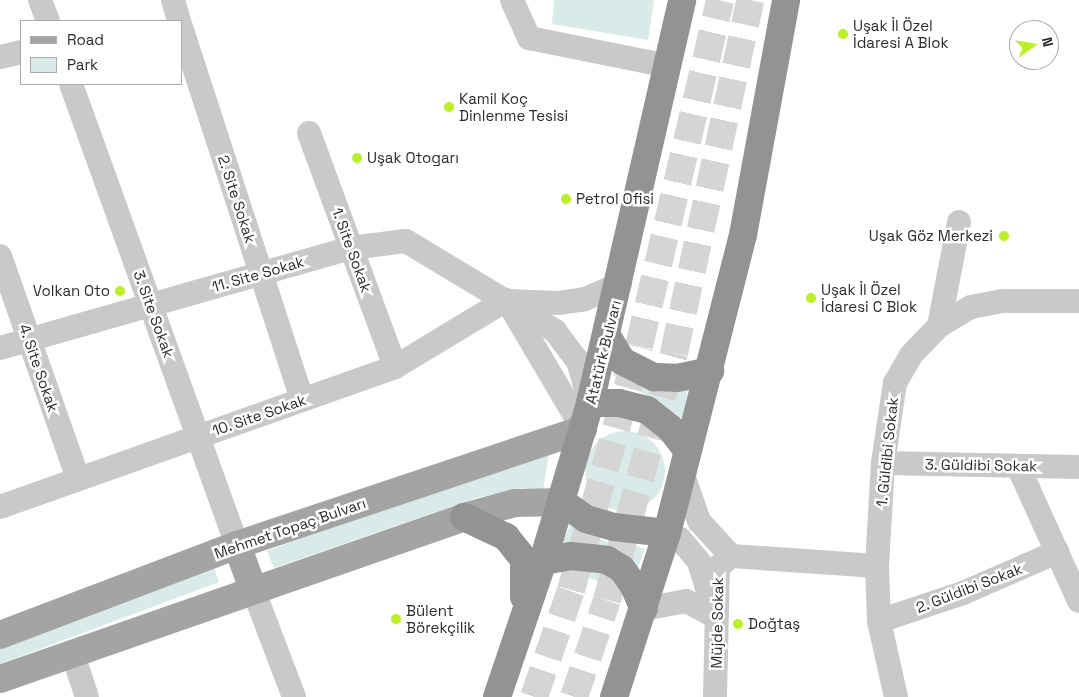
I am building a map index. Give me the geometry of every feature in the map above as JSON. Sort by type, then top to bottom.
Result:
[{"type":"highway","name":"Atatürk Bulvarı","points":[[497,697],[562,502],[608,336],[682,0]]},
{"type":"highway","points":[[614,697],[644,610],[667,533],[710,371],[743,235],[786,0]]},
{"type":"highway","points":[[608,336],[622,361],[654,377],[677,378],[710,371]]},
{"type":"highway","points":[[590,402],[619,403],[647,410],[670,428],[686,463]]},
{"type":"highway","points":[[562,502],[586,519],[605,525],[667,533]]},
{"type":"highway","points":[[464,517],[506,537],[524,559],[524,620]]},
{"type":"highway","points":[[543,561],[571,556],[607,560],[622,569],[634,586],[644,610]]},
{"type":"main road","name":"Mehmet Topaç Bulvarı","points":[[0,635],[237,545],[583,429]]},
{"type":"main road","points":[[0,679],[252,589],[464,517],[515,503],[562,502]]},
{"type":"main road","points":[[237,545],[252,589]]},
{"type":"street","points":[[40,0],[48,20]]},
{"type":"street","points":[[172,0],[179,20]]},
{"type":"street","points":[[512,0],[529,38],[668,66]]},
{"type":"street","name":"2. Site Sokak","points":[[182,30],[302,400]]},
{"type":"street","points":[[0,56],[20,52]]},
{"type":"street","name":"3. Site Sokak","points":[[71,85],[237,545]]},
{"type":"street","name":"1. Site Sokak","points":[[309,133],[395,367]]},
{"type":"street","points":[[939,326],[959,222]]},
{"type":"street","name":"11. Site Sokak","points":[[0,348],[151,307],[261,272],[351,248],[406,242],[555,331],[578,361],[590,402]]},
{"type":"street","name":"4. Site Sokak","points":[[0,256],[78,479]]},
{"type":"street","points":[[506,300],[558,303],[586,299],[620,284]]},
{"type":"street","points":[[506,300],[583,429]]},
{"type":"street","name":"10. Site Sokak","points":[[0,507],[395,367],[506,300]]},
{"type":"street","name":"1. Güldibi Sokak","points":[[896,697],[880,620],[877,566],[883,463],[895,384],[911,355],[939,326],[971,307],[1003,301],[1079,301]]},
{"type":"street","points":[[686,463],[699,520],[731,556],[877,566]]},
{"type":"street","name":"3. Güldibi Sokak","points":[[883,463],[1079,467]]},
{"type":"street","points":[[1018,466],[1079,601]]},
{"type":"street","points":[[667,533],[680,538],[699,562],[716,617]]},
{"type":"street","name":"2. Güldibi Sokak","points":[[880,620],[963,593],[1057,552]]},
{"type":"street","name":"Müjde Sokak","points":[[715,697],[718,567],[731,556]]},
{"type":"street","points":[[252,589],[294,697]]},
{"type":"street","points":[[644,610],[686,601],[716,617]]},
{"type":"street","points":[[72,652],[87,697]]},
{"type":"green space","points":[[554,0],[654,0],[648,40],[552,24]]},
{"type":"green space","points":[[616,369],[689,386],[682,418],[613,375]]},
{"type":"green space","points":[[625,431],[640,434],[653,443],[662,456],[665,471],[662,486],[653,499],[640,508],[625,511],[610,508],[597,499],[588,486],[585,471],[588,456],[597,443],[610,434]]},
{"type":"green space","points":[[549,454],[543,491],[523,488],[476,498],[274,568],[267,551],[441,487]]},
{"type":"green space","points":[[570,525],[607,542],[645,548],[635,577],[560,549]]},
{"type":"green space","points":[[592,561],[626,591],[567,570]]},
{"type":"green space","points":[[213,565],[219,582],[0,664],[0,649]]},
{"type":"tunnel","points":[[534,697],[571,590],[639,346],[720,0]]},
{"type":"tunnel","points":[[574,697],[607,600],[674,353],[750,0]]},
{"type":"place","name":"Uşak İl Özel İdaresi A Blok","points":[[843,34]]},
{"type":"place","name":"Kamil Koç Dinlenme Tesisi","points":[[449,107]]},
{"type":"place","name":"Uşak Otogarı","points":[[357,158]]},
{"type":"place","name":"Petrol Ofisi","points":[[566,199]]},
{"type":"place","name":"Uşak Göz Merkezi","points":[[1004,236]]},
{"type":"place","name":"Volkan Oto","points":[[120,291]]},
{"type":"place","name":"Uşak İl Özel İdaresi C Blok","points":[[811,298]]},
{"type":"place","name":"Bülent Börekçilik","points":[[396,619]]},
{"type":"place","name":"Doğtaş","points":[[738,624]]}]
